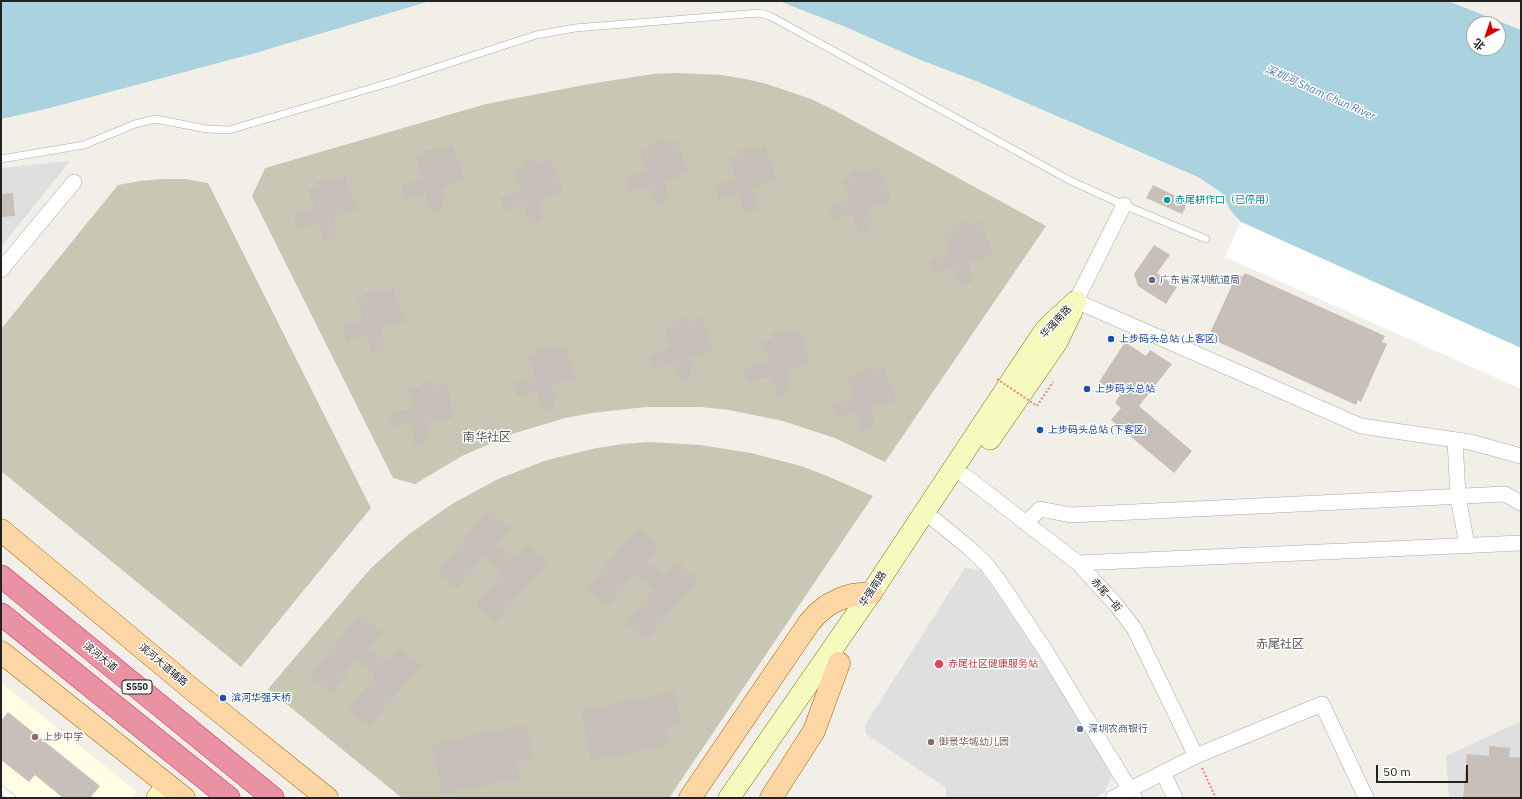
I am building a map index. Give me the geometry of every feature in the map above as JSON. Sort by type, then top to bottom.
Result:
[{"type":"highway","name":"滨河大道","points":[[1,576],[273,798]]},
{"type":"highway","name":"S550","points":[[1,614],[224,795]]},
{"type":"highway","points":[[229,763],[286,798]]},
{"type":"main road","name":"华强南路","points":[[746,798],[1057,342],[1076,301]]},
{"type":"main road","name":"华强南路","points":[[729,798],[871,593],[1043,333],[1076,301]]},
{"type":"main road","name":"滨河大道辅路","points":[[1,530],[194,691],[327,798]]},
{"type":"main road","points":[[690,798],[809,623],[828,605],[840,599],[852,595],[871,593]]},
{"type":"main road","points":[[707,798],[814,640],[827,625],[840,614],[871,593]]},
{"type":"main road","points":[[1,652],[170,794]]},
{"type":"main road","points":[[771,798],[814,731],[839,663]]},
{"type":"street","points":[[1,270],[74,182]]},
{"type":"street","points":[[1124,205],[1076,301],[1361,426],[1470,442],[1521,456]]},
{"type":"street","points":[[1455,440],[1458,497],[1467,545]]},
{"type":"street","name":"赤尾一街","points":[[965,476],[1078,563],[1117,606],[1134,628],[1196,756]]},
{"type":"street","points":[[1026,523],[1040,509],[1071,515],[1506,494],[1521,503]]},
{"type":"street","points":[[935,520],[986,564],[1045,650],[1134,792]]},
{"type":"street","points":[[1078,563],[1521,543]]},
{"type":"street","points":[[1113,798],[1134,792],[1163,773],[1196,756],[1322,704],[1366,798]]},
{"type":"street","points":[[1163,773],[1175,798]]},
{"type":"lane","points":[[1,159],[84,146],[135,124],[155,119],[207,129],[228,130],[392,82],[536,35],[575,28],[759,13],[770,16],[1071,181],[1206,239]]},
{"type":"lane","points":[[1,789],[12,798]]},
{"type":"path","points":[[997,379],[1037,406],[1053,382]]},
{"type":"path","points":[[1196,756],[1216,798]]},
{"type":"shaded area","points":[[676,73],[722,75],[745,79],[767,84],[811,99],[1046,226],[885,462],[835,438],[783,421],[729,410],[701,407],[646,407],[592,413],[565,418],[512,434],[462,456],[415,484],[393,478],[252,196],[265,168],[486,104],[589,84],[653,74]]},
{"type":"shaded area","points":[[70,161],[1,247],[1,168]]},
{"type":"shaded area","points":[[163,179],[185,179],[208,183],[371,508],[241,667],[1,471],[1,329],[118,185]]},
{"type":"shaded area","points":[[648,442],[700,445],[751,453],[801,466],[873,496],[669,798],[402,798],[268,689],[370,569],[409,534],[452,504],[498,479],[547,460],[597,448]]},
{"type":"shaded area","points":[[965,568],[980,570],[1068,700],[1111,776],[1105,792],[1094,798],[946,798],[946,788],[866,734],[865,725]]},
{"type":"shaded area","name":"上步中学","points":[[1,683],[137,792],[132,798],[1,798]]},
{"type":"shaded area","points":[[1521,721],[1521,798],[1449,798],[1446,756]]},
{"type":"water","points":[[1,1],[430,1],[252,54],[46,109],[1,119]]},
{"type":"water","name":"深圳河 Sham Chun River","points":[[779,1],[1448,1],[1486,16],[1466,16],[1466,56],[1506,56],[1506,24],[1521,30],[1521,350],[1241,222],[1230,210],[1222,193],[1198,177],[976,81],[918,59],[848,28]]},
{"type":"pier","points":[[1241,222],[1521,348],[1521,389],[1225,257]]},
{"type":"building","points":[[662,140],[663,144],[676,140],[689,173],[664,181],[668,193],[665,194],[668,201],[656,206],[649,186],[630,192],[625,179],[647,171],[640,152],[649,149],[648,145]]},
{"type":"building","points":[[452,146],[465,179],[441,188],[445,199],[441,201],[444,208],[432,212],[425,193],[406,199],[401,186],[423,178],[416,159],[425,156],[424,151],[438,147],[439,151]]},
{"type":"building","points":[[751,147],[752,151],[765,147],[777,180],[753,188],[757,200],[754,201],[757,209],[745,213],[738,193],[719,200],[714,186],[736,179],[729,159],[738,156],[737,152]]},
{"type":"building","points":[[536,158],[538,163],[551,158],[563,191],[539,200],[543,211],[539,212],[542,220],[530,224],[523,205],[505,211],[500,197],[521,190],[514,171],[524,168],[522,163]]},
{"type":"building","points":[[879,167],[892,201],[868,209],[872,221],[868,222],[871,229],[859,233],[852,214],[833,220],[829,207],[850,199],[843,180],[852,177],[851,172],[865,168],[866,172]]},
{"type":"building","points":[[345,176],[357,209],[333,218],[337,229],[333,231],[336,238],[324,242],[317,223],[298,229],[294,216],[315,208],[308,189],[317,186],[316,181],[330,177],[332,181]]},
{"type":"building","name":"赤尾耕作口（已停用）","points":[[1153,185],[1188,202],[1182,214],[1146,198]]},
{"type":"building","points":[[13,193],[15,216],[1,217],[1,194]]},
{"type":"building","points":[[966,221],[967,226],[980,221],[993,254],[968,263],[973,275],[969,276],[972,283],[960,287],[953,268],[934,274],[930,261],[951,253],[944,234],[953,231],[952,226]]},
{"type":"building","name":"广东省深圳航道局","points":[[1154,245],[1170,255],[1157,273],[1177,287],[1166,304],[1138,286],[1134,274]]},
{"type":"building","points":[[1245,273],[1385,336],[1382,342],[1387,344],[1361,402],[1358,400],[1356,405],[1214,340],[1216,336],[1210,333],[1237,274],[1242,277]]},
{"type":"building","points":[[378,288],[380,292],[393,288],[405,321],[381,329],[385,341],[381,342],[384,350],[372,354],[365,334],[347,341],[342,327],[363,320],[356,300],[365,297],[364,293]]},
{"type":"building","points":[[687,317],[689,322],[702,317],[713,351],[689,358],[692,370],[689,372],[691,379],[680,383],[673,363],[654,369],[650,355],[671,349],[665,329],[674,326],[673,322]]},
{"type":"building","points":[[785,330],[786,334],[800,330],[811,363],[787,371],[790,383],[787,384],[789,392],[778,396],[771,376],[748,383],[743,369],[769,361],[763,342],[772,339],[771,334]]},
{"type":"building","points":[[1125,342],[1146,356],[1150,350],[1172,364],[1139,406],[1192,451],[1174,473],[1111,420],[1121,408],[1115,403],[1120,395],[1099,382]]},
{"type":"building","points":[[550,345],[552,349],[565,345],[576,378],[552,387],[556,398],[552,399],[555,407],[543,411],[536,391],[518,397],[513,383],[535,376],[528,357],[538,354],[536,350]]},
{"type":"building","points":[[870,366],[871,371],[884,366],[896,400],[871,408],[875,419],[872,421],[874,428],[862,432],[856,412],[837,418],[832,404],[854,398],[847,378],[857,375],[855,371]]},
{"type":"building","points":[[434,381],[435,386],[448,384],[453,419],[428,422],[429,435],[425,435],[426,443],[414,445],[412,424],[392,426],[390,412],[412,409],[410,389],[420,388],[419,383]]},
{"type":"building","points":[[489,510],[510,528],[497,543],[515,559],[528,544],[548,562],[496,622],[476,605],[503,572],[485,556],[457,589],[437,571]]},
{"type":"building","points":[[639,528],[659,546],[646,561],[655,569],[665,577],[677,562],[698,580],[646,640],[625,622],[653,590],[635,574],[607,607],[586,589]]},
{"type":"building","points":[[361,614],[382,632],[369,647],[387,663],[400,648],[421,665],[369,726],[348,708],[376,676],[367,668],[357,660],[330,693],[309,675]]},
{"type":"building","points":[[674,691],[682,725],[665,729],[669,745],[591,761],[581,711]]},
{"type":"building","points":[[8,712],[100,786],[90,798],[63,798],[35,775],[29,782],[1,760],[1,721]]},
{"type":"building","points":[[526,724],[533,758],[516,762],[520,778],[442,794],[432,744]]},
{"type":"building","points":[[1489,746],[1510,748],[1509,757],[1521,758],[1521,798],[1463,798],[1467,754],[1489,756]]},
{"type":"place","name":"赤尾耕作口（已停用）","points":[[1167,200]]},
{"type":"place","name":"广东省深圳航道局","points":[[1152,280]]},
{"type":"place","name":"上步码头总站 (上客区)","points":[[1111,339]]},
{"type":"place","name":"上步码头总站","points":[[1087,389]]},
{"type":"place","name":"上步码头总站 (下客区)","points":[[1040,430]]},
{"type":"place","name":"赤尾社区健康服务站","points":[[939,664]]},
{"type":"place","name":"滨河华强天桥","points":[[223,698]]},
{"type":"place","name":"深圳农商银行","points":[[1080,729]]},
{"type":"place","name":"上步中学","points":[[35,737]]},
{"type":"place","name":"御景华城幼儿园","points":[[931,742]]},
{"type":"district","name":"南华社区","points":[[487,438]]},
{"type":"district","name":"赤尾社区","points":[[1280,645]]}]
